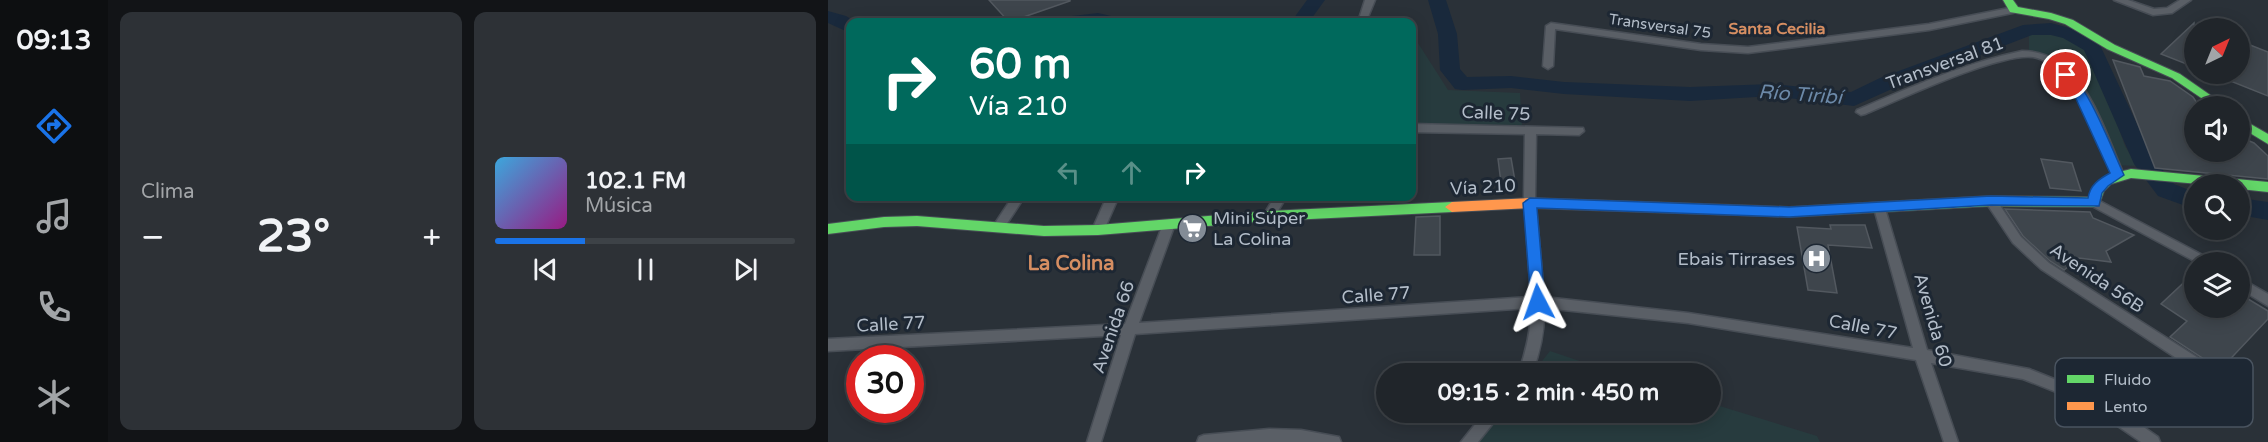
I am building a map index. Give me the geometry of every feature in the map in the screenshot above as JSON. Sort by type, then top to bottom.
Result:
[{"type":"main road","points":[[2011,5],[2069,22],[2111,47],[2186,81],[2206,96]]},
{"type":"main road","points":[[2250,128],[2268,140]]},
{"type":"main road","points":[[2094,202],[2096,192],[2103,183],[2124,174],[2190,178],[2268,187]]},
{"type":"main road","name":"Vía 210","points":[[828,229],[884,222],[917,221],[1044,231],[1098,230],[1269,216],[1530,203],[1789,212],[1991,201],[2094,202]]},
{"type":"street","points":[[1363,18],[1370,0]]},
{"type":"street","points":[[2119,0],[2152,12],[2169,11],[2186,0]]},
{"type":"street","name":"Transversal 75","points":[[1548,66],[1551,26],[1701,47],[1748,50],[1929,27],[2011,5]]},
{"type":"street","name":"Transversal 81","points":[[1861,112],[1956,73],[2013,55],[2033,53],[2054,63],[2077,87],[2124,174]]},
{"type":"street","name":"Calle 75","points":[[1416,128],[1579,131]]},
{"type":"street","points":[[1530,363],[1534,354],[1538,302],[1530,203],[1531,131]]},
{"type":"street","points":[[998,228],[1015,201]]},
{"type":"street","points":[[1098,230],[1111,201]]},
{"type":"street","points":[[1269,216],[1278,201]]},
{"type":"street","name":"Avenida 56B","points":[[1991,201],[2017,240],[2045,266],[2186,358]]},
{"type":"street","points":[[2094,202],[2187,252]]},
{"type":"street","name":"Avenida 60","points":[[1880,208],[1922,357],[1951,442]]},
{"type":"street","name":"Avenida 66","points":[[1094,442],[1130,329],[1169,224]]},
{"type":"street","points":[[2250,289],[2268,301]]},
{"type":"street","name":"Calle 77","points":[[828,345],[1130,329],[1538,302],[1688,318],[1835,340],[2024,373],[2055,385]]},
{"type":"street","points":[[1468,442],[1485,423]]},
{"type":"street","name":"Calle 77","points":[[2131,427],[2153,442]]},
{"type":"street","points":[[1204,442],[1285,435],[1311,436],[1334,442]]},
{"type":"green space","points":[[2029,32],[2056,33],[2074,39],[2091,50],[2125,146],[2137,166],[2116,165],[2080,87],[2055,62],[2029,50]]},
{"type":"green space","points":[[1416,40],[1448,90],[1520,93],[1522,125],[1416,124]]},
{"type":"green space","points":[[1550,351],[1585,363],[1541,363]]},
{"type":"green space","points":[[1721,406],[1817,436],[1820,442],[1476,442],[1492,423],[1721,423]]},
{"type":"building","points":[[989,0],[1070,0],[1021,18],[1005,18]]},
{"type":"building","points":[[2184,32],[2184,63],[2161,54]]},
{"type":"building","points":[[2250,45],[2268,52],[2268,96],[2238,84],[2250,84]]},
{"type":"building","points":[[2113,60],[2140,67],[2144,76],[2170,81],[2192,96],[2184,96],[2184,162],[2250,162],[2250,141],[2268,156],[2268,179],[2250,177],[2250,174],[2217,174],[2155,168]]},
{"type":"building","points":[[1511,158],[1515,181],[1501,183],[1498,159]]},
{"type":"building","points":[[2041,159],[2072,163],[2081,191],[2050,188]]},
{"type":"building","points":[[2005,209],[2090,212],[2093,218],[2134,235],[2106,251],[2111,262],[2079,258],[2064,270],[2050,261],[2023,236]]},
{"type":"building","points":[[1440,216],[1440,255],[1414,255],[1416,217]]},
{"type":"building","name":"Ebais Tirrases","points":[[1830,225],[1865,225],[1872,248],[1828,245],[1837,293],[1808,290],[1797,227],[1831,229]]},
{"type":"building","points":[[2184,282],[2184,318],[2250,318],[2250,300],[2268,311],[2268,319],[2231,358],[2202,358],[2170,337],[2187,321],[2161,304]]},
{"type":"waterway","name":"Río Tiribí","points":[[1303,18],[1316,0]]},
{"type":"waterway","name":"Río Tiribí","points":[[1437,0],[1448,34],[1450,70],[1462,84],[1511,82],[1564,88],[1690,94],[1772,90],[1854,99],[1887,83],[2030,29],[2051,29],[2070,34],[2092,47],[2142,159],[2166,190],[2184,197]]},
{"type":"waterway","name":"Río Tiribí","points":[[828,17],[846,24]]},
{"type":"waterway","name":"Río Tiribí","points":[[2250,208],[2268,211]]},
{"type":"traffic: fast","points":[[2008,0],[2014,10],[2051,16],[2069,22],[2111,47],[2176,76],[2205,96]]},
{"type":"traffic: fast","points":[[2250,128],[2268,140]]},
{"type":"traffic: fast","points":[[1762,211],[1789,212],[1991,201],[2094,202],[2098,189],[2106,181],[2131,173],[2268,187]]},
{"type":"traffic: fast","points":[[828,229],[884,222],[917,221],[1044,231],[1098,230],[1269,216],[1452,207]]},
{"type":"traffic: slow","points":[[1452,207],[1530,203],[1762,211]]},
{"type":"place","name":"Mini Súper La Colina","points":[[1192,228]]},
{"type":"place","name":"Ebais Tirrases","points":[[1816,259]]},
{"type":"district","name":"Santa Cecilia","points":[[1777,29]]},
{"type":"district","name":"La Colina","points":[[1071,264]]},
{"type":"route","points":[[1538,302],[1530,203],[1789,212],[1991,201],[2094,202],[2096,192],[2103,183],[2118,175],[2077,87],[2066,75]]}]
